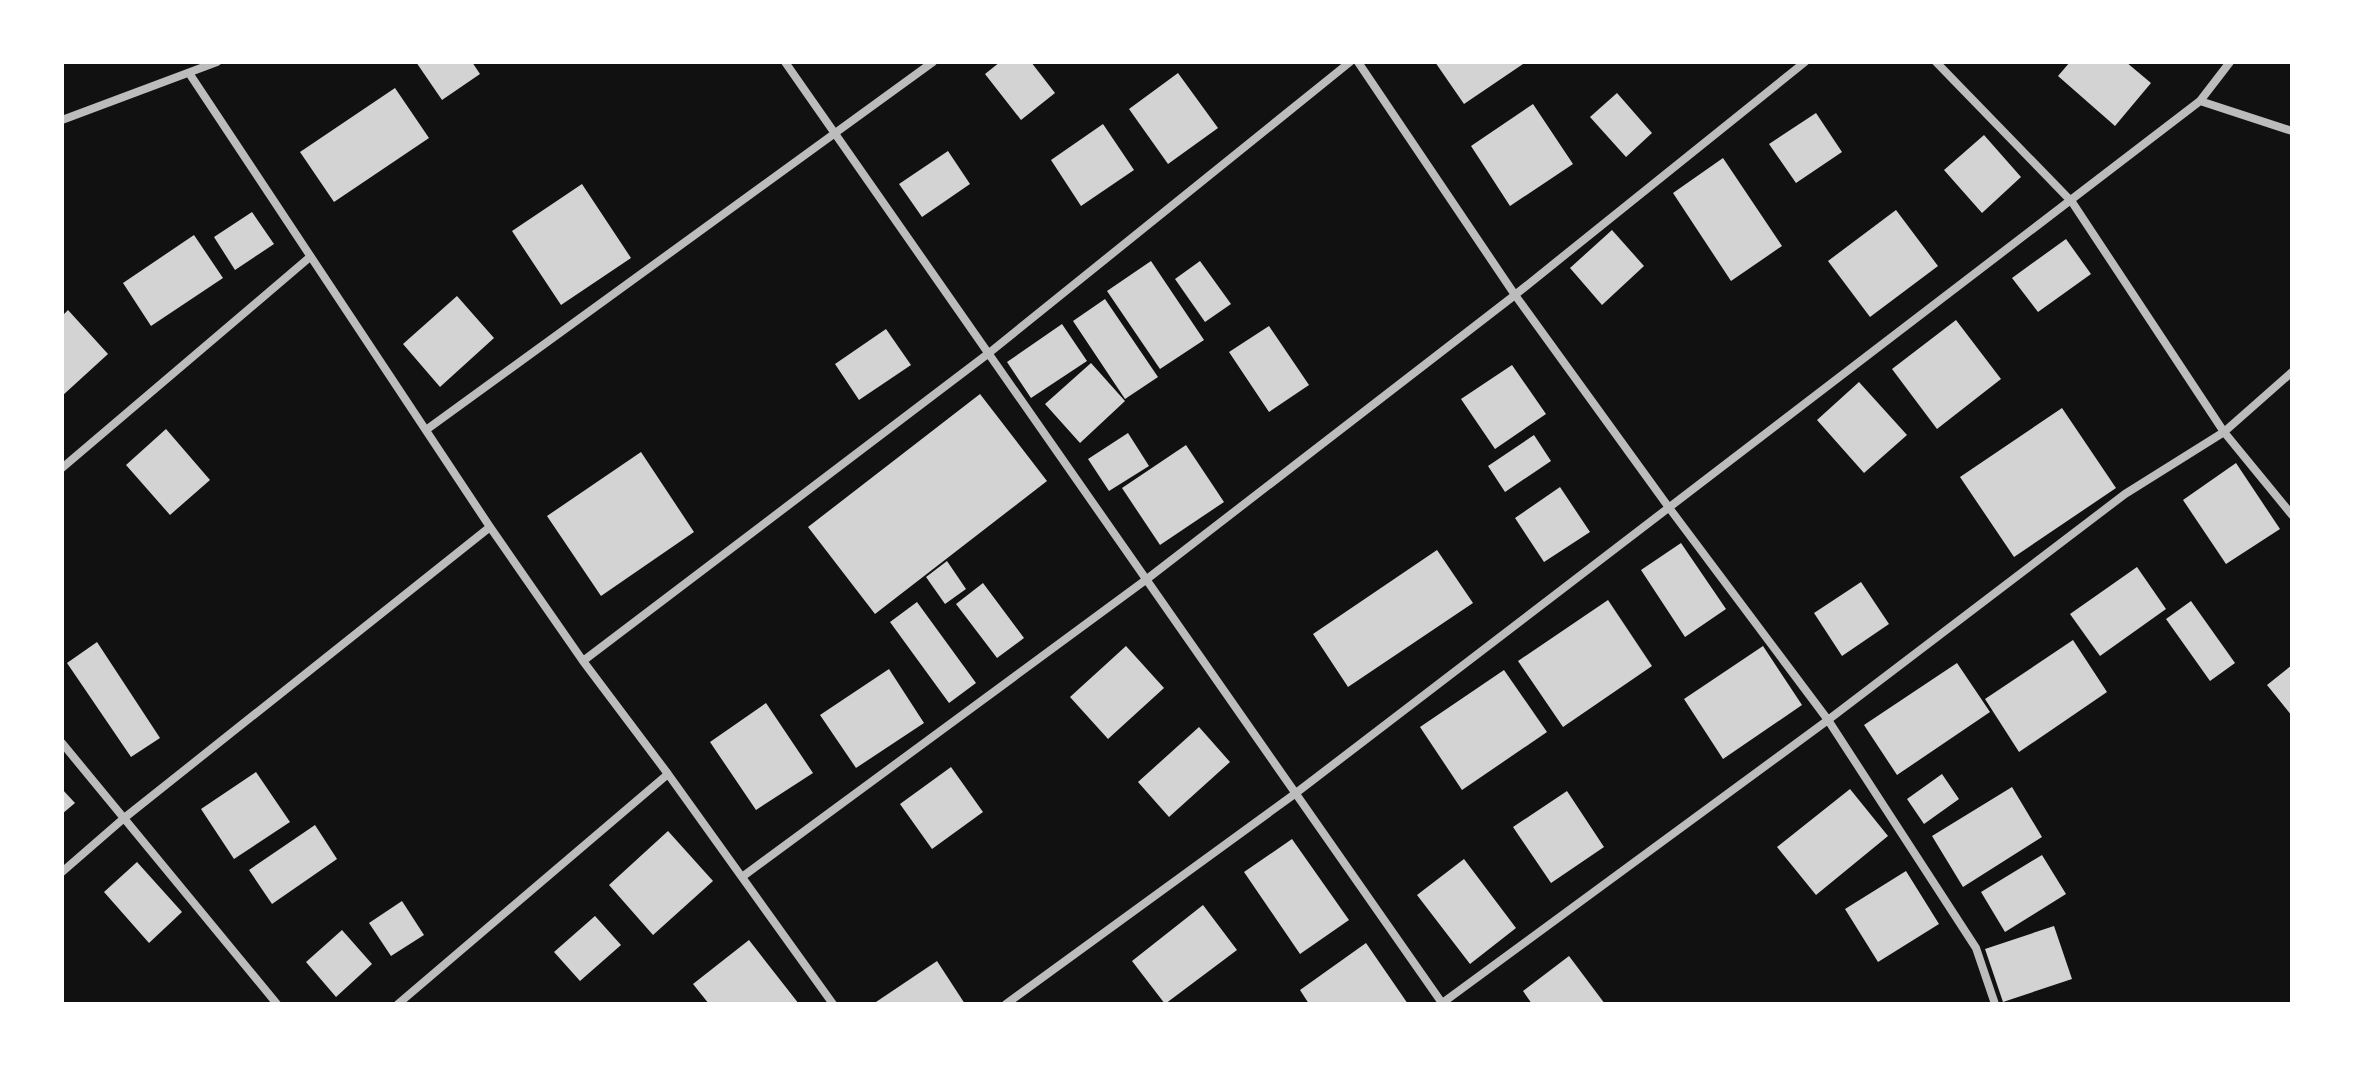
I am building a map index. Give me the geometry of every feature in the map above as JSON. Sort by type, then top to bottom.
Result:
[{"type":"street","points":[[62,120],[217,62]]},
{"type":"street","points":[[785,62],[1442,1003],[1828,720],[2125,494],[2224,432],[2292,372]]},
{"type":"street","points":[[426,430],[933,62]]},
{"type":"street","points":[[583,661],[989,353],[1350,62]]},
{"type":"street","points":[[1358,62],[1515,295],[1828,720],[1976,948],[1995,1004]]},
{"type":"street","points":[[742,877],[1147,579],[1515,295],[1805,62]]},
{"type":"street","points":[[1936,62],[2072,202],[2224,432],[2292,515]]},
{"type":"street","points":[[1006,1004],[1296,793],[2072,202],[2200,101],[2230,62]]},
{"type":"street","points":[[189,73],[490,527],[583,661],[833,1004]]},
{"type":"street","points":[[2200,101],[2292,131]]},
{"type":"street","points":[[62,468],[310,257]]},
{"type":"street","points":[[62,872],[123,819],[490,527]]},
{"type":"street","points":[[62,743],[277,1004]]},
{"type":"street","points":[[398,1004],[668,774]]},
{"type":"building","points":[[416,62],[472,62],[480,74],[442,100]]},
{"type":"building","points":[[1000,62],[1031,62],[1055,93],[1021,120],[985,74]]},
{"type":"building","points":[[1435,62],[1526,62],[1464,104]]},
{"type":"building","points":[[2070,62],[2126,62],[2151,83],[2115,126],[2058,76]]},
{"type":"building","points":[[1178,73],[1218,128],[1168,164],[1129,109]]},
{"type":"building","points":[[395,88],[429,138],[334,202],[300,152]]},
{"type":"building","points":[[1617,93],[1652,133],[1626,157],[1590,117]]},
{"type":"building","points":[[1533,104],[1573,164],[1510,206],[1471,146]]},
{"type":"building","points":[[1816,113],[1842,152],[1796,183],[1769,144]]},
{"type":"building","points":[[1103,124],[1134,170],[1081,206],[1051,160]]},
{"type":"building","points":[[1984,135],[2021,177],[1982,213],[1944,170]]},
{"type":"building","points":[[948,151],[970,184],[922,217],[899,184]]},
{"type":"building","points":[[1723,158],[1782,246],[1731,281],[1673,193]]},
{"type":"building","points":[[582,184],[631,258],[561,305],[512,231]]},
{"type":"building","points":[[1896,210],[1938,266],[1870,317],[1828,261]]},
{"type":"building","points":[[252,212],[274,244],[235,270],[214,237]]},
{"type":"building","points":[[1612,230],[1644,266],[1602,305],[1570,268]]},
{"type":"building","points":[[194,235],[223,278],[151,326],[123,283]]},
{"type":"building","points":[[2066,239],[2091,274],[2038,312],[2012,278]]},
{"type":"building","points":[[1151,261],[1204,340],[1160,369],[1107,291]]},
{"type":"building","points":[[1200,261],[1231,304],[1205,322],[1175,279]]},
{"type":"building","points":[[457,296],[494,338],[440,387],[403,344]]},
{"type":"building","points":[[1105,299],[1158,377],[1125,399],[1073,321]]},
{"type":"building","points":[[68,310],[108,354],[62,396],[62,316]]},
{"type":"building","points":[[1956,320],[2001,379],[1937,429],[1892,369]]},
{"type":"building","points":[[1062,324],[1087,361],[1031,398],[1007,362]]},
{"type":"building","points":[[1269,326],[1309,385],[1269,412],[1229,352]]},
{"type":"building","points":[[886,329],[911,365],[859,400],[835,364]]},
{"type":"building","points":[[1091,363],[1125,401],[1080,443],[1045,404]]},
{"type":"building","points":[[1512,365],[1546,414],[1495,449],[1461,399]]},
{"type":"building","points":[[1859,382],[1907,435],[1864,473],[1817,420]]},
{"type":"building","points":[[980,394],[1047,481],[875,614],[808,527]]},
{"type":"building","points":[[2062,408],[2116,488],[2014,557],[1960,477]]},
{"type":"building","points":[[166,429],[210,480],[170,515],[126,465]]},
{"type":"building","points":[[1128,433],[1149,466],[1109,491],[1088,459]]},
{"type":"building","points":[[1534,435],[1551,461],[1505,492],[1488,466]]},
{"type":"building","points":[[1186,445],[1224,502],[1160,545],[1122,488]]},
{"type":"building","points":[[641,452],[694,532],[601,596],[547,516]]},
{"type":"building","points":[[2236,463],[2280,529],[2226,564],[2183,500]]},
{"type":"building","points":[[1560,487],[1590,532],[1544,562],[1515,518]]},
{"type":"building","points":[[1681,543],[1726,609],[1685,637],[1641,570]]},
{"type":"building","points":[[1437,550],[1473,603],[1348,687],[1313,634]]},
{"type":"building","points":[[947,561],[966,589],[945,604],[926,577]]},
{"type":"building","points":[[2137,567],[2166,609],[2100,656],[2070,614]]},
{"type":"building","points":[[1861,582],[1889,624],[1842,656],[1814,613]]},
{"type":"building","points":[[983,583],[1024,638],[997,658],[956,604]]},
{"type":"building","points":[[1608,600],[1652,666],[1563,727],[1518,661]]},
{"type":"building","points":[[2191,601],[2235,663],[2210,681],[2166,619]]},
{"type":"building","points":[[917,602],[976,683],[949,703],[890,622]]},
{"type":"building","points":[[2073,640],[2107,692],[2019,752],[1985,699]]},
{"type":"building","points":[[97,642],[160,738],[131,757],[67,663]]},
{"type":"building","points":[[1126,646],[1164,688],[1108,739],[1070,697]]},
{"type":"building","points":[[1763,646],[1802,705],[1723,759],[1684,699]]},
{"type":"building","points":[[1957,663],[1990,712],[1897,775],[1864,725]]},
{"type":"building","points":[[2292,665],[2292,716],[2267,685]]},
{"type":"building","points":[[889,669],[924,723],[856,768],[820,715]]},
{"type":"building","points":[[1504,670],[1547,732],[1462,790],[1420,727]]},
{"type":"building","points":[[766,703],[813,773],[756,810],[710,742]]},
{"type":"building","points":[[1199,727],[1230,762],[1169,817],[1138,782]]},
{"type":"building","points":[[951,767],[983,812],[932,849],[900,804]]},
{"type":"building","points":[[256,772],[290,822],[234,859],[201,809]]},
{"type":"building","points":[[1942,774],[1959,799],[1924,824],[1907,799]]},
{"type":"building","points":[[2012,787],[2042,837],[1963,887],[1932,836]]},
{"type":"building","points":[[62,789],[75,803],[62,814]]},
{"type":"building","points":[[1850,789],[1888,836],[1816,895],[1777,847]]},
{"type":"building","points":[[1567,791],[1604,847],[1551,883],[1513,827]]},
{"type":"building","points":[[315,825],[337,859],[272,904],[249,870]]},
{"type":"building","points":[[668,831],[713,881],[653,935],[609,885]]},
{"type":"building","points":[[1292,839],[1349,920],[1300,954],[1244,872]]},
{"type":"building","points":[[2042,855],[2066,894],[2005,932],[1981,892]]},
{"type":"building","points":[[1464,859],[1516,928],[1470,964],[1417,895]]},
{"type":"building","points":[[137,862],[182,912],[149,943],[104,892]]},
{"type":"building","points":[[1906,871],[1939,924],[1878,962],[1845,909]]},
{"type":"building","points":[[402,901],[424,935],[391,956],[369,923]]},
{"type":"building","points":[[1203,905],[1237,950],[1165,1004],[1132,961]]},
{"type":"building","points":[[595,916],[621,945],[580,981],[554,952]]},
{"type":"building","points":[[2054,926],[2072,979],[2003,1002],[1985,949]]},
{"type":"building","points":[[342,930],[372,964],[336,997],[306,962]]},
{"type":"building","points":[[749,940],[799,1004],[709,1004],[693,984]]},
{"type":"building","points":[[1366,943],[1408,1004],[1309,1004],[1300,990]]},
{"type":"building","points":[[1569,956],[1605,1004],[1532,1004],[1523,991]]},
{"type":"building","points":[[937,961],[965,1004],[873,1004]]}]
